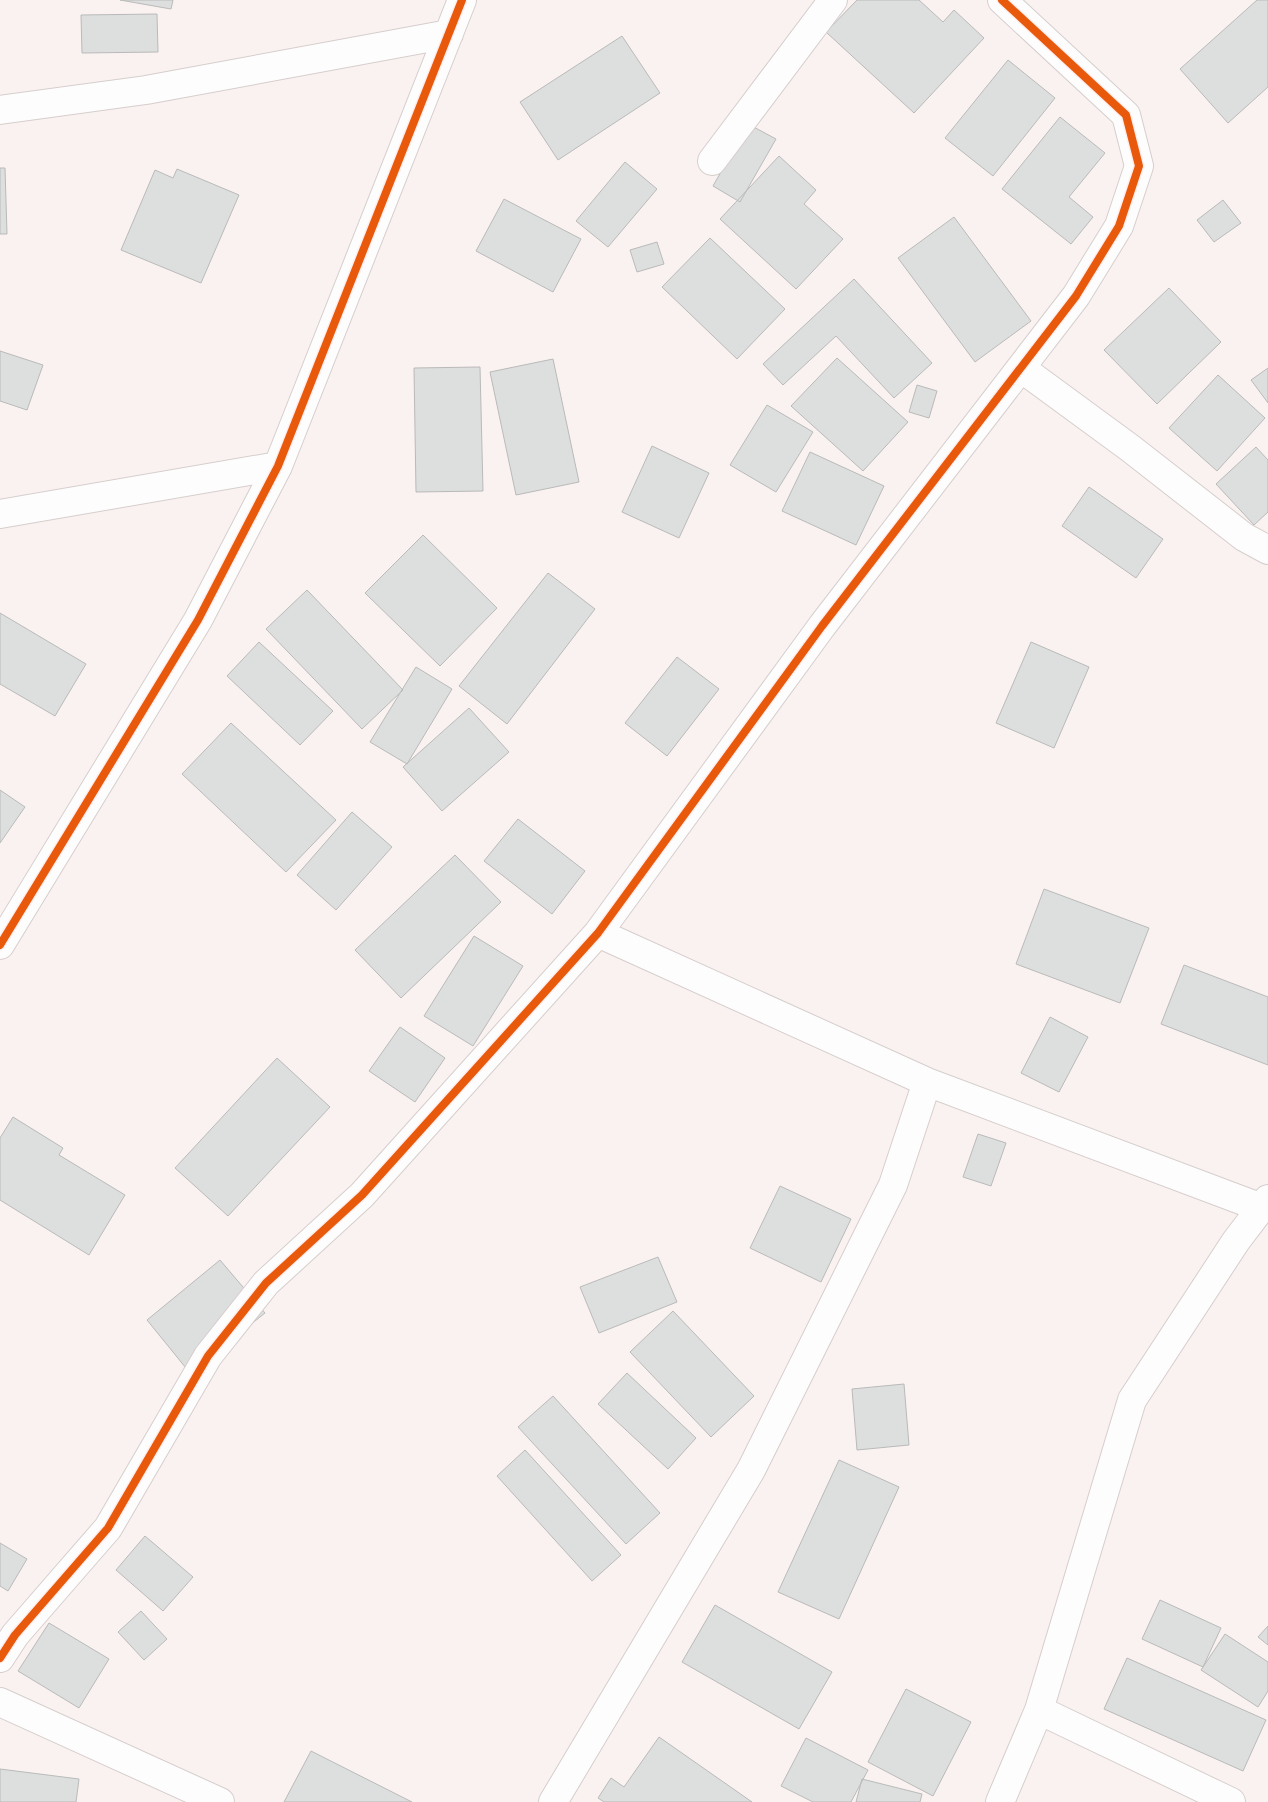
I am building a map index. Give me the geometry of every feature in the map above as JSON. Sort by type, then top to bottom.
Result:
[{"type":"street","points":[[0,945],[198,620],[278,466],[462,0]]},
{"type":"street","points":[[712,161],[833,0]]},
{"type":"street","points":[[0,1658],[15,1635],[108,1528],[208,1356],[266,1283],[362,1196],[598,933],[822,626],[1076,296],[1119,226],[1139,166],[1126,115],[1002,0]]},
{"type":"street","points":[[0,110],[146,90],[449,34]]},
{"type":"street","points":[[1021,368],[1130,448],[1244,537],[1268,550]]},
{"type":"street","points":[[0,514],[278,466]]},
{"type":"street","points":[[598,933],[927,1082],[1265,1203],[1236,1241],[1132,1400],[1039,1710],[1000,1802]]},
{"type":"street","points":[[552,1802],[750,1470],[893,1185],[927,1082]]},
{"type":"street","points":[[0,1702],[220,1802]]},
{"type":"street","points":[[1039,1710],[1231,1802]]},
{"type":"building","points":[[120,0],[173,0],[171,9]]},
{"type":"building","points":[[857,0],[919,0],[943,22],[954,10],[984,38],[914,113],[826,32]]},
{"type":"building","points":[[1257,0],[1268,0],[1268,87],[1228,123],[1180,69]]},
{"type":"building","points":[[157,14],[158,52],[82,53],[81,15]]},
{"type":"building","points":[[622,36],[660,93],[558,160],[520,102]]},
{"type":"building","points":[[1008,60],[1055,98],[993,176],[945,138]]},
{"type":"building","points":[[1060,117],[1105,153],[1069,197],[1093,217],[1071,244],[1002,189]]},
{"type":"building","points":[[748,124],[776,139],[740,202],[713,186]]},
{"type":"building","points":[[779,156],[816,190],[804,204],[843,239],[796,289],[720,219]]},
{"type":"building","points":[[625,162],[657,189],[608,247],[576,221]]},
{"type":"building","points":[[0,168],[5,168],[7,234],[0,234]]},
{"type":"building","points":[[177,169],[239,195],[201,283],[121,250],[155,170],[173,178]]},
{"type":"building","points":[[504,199],[581,239],[553,292],[476,251]]},
{"type":"building","points":[[1223,200],[1241,223],[1214,242],[1197,220]]},
{"type":"building","points":[[954,217],[1031,321],[975,362],[898,258]]},
{"type":"building","points":[[710,238],[785,309],[737,359],[662,287]]},
{"type":"building","points":[[657,242],[664,264],[637,272],[630,250]]},
{"type":"building","points":[[854,279],[932,363],[894,398],[836,336],[783,385],[763,364]]},
{"type":"building","points":[[1169,288],[1221,342],[1157,404],[1104,350]]},
{"type":"building","points":[[0,351],[43,365],[27,410],[0,401]]},
{"type":"building","points":[[837,358],[908,422],[863,471],[791,406]]},
{"type":"building","points":[[553,359],[579,482],[516,495],[490,372]]},
{"type":"building","points":[[480,367],[483,491],[416,492],[414,368]]},
{"type":"building","points":[[1268,368],[1268,403],[1251,380]]},
{"type":"building","points":[[1218,375],[1265,418],[1217,471],[1169,428]]},
{"type":"building","points":[[917,385],[937,391],[929,418],[909,412]]},
{"type":"building","points":[[767,405],[813,432],[776,492],[730,465]]},
{"type":"building","points":[[652,446],[709,473],[679,538],[622,512]]},
{"type":"building","points":[[1256,447],[1268,460],[1268,512],[1254,525],[1216,484]]},
{"type":"building","points":[[810,452],[884,486],[856,545],[782,511]]},
{"type":"building","points":[[1089,487],[1163,539],[1136,578],[1062,526]]},
{"type":"building","points":[[423,535],[497,608],[440,666],[365,593]]},
{"type":"building","points":[[548,573],[595,609],[507,724],[459,686]]},
{"type":"building","points":[[307,590],[403,690],[362,729],[266,629]]},
{"type":"building","points":[[0,613],[86,664],[55,716],[0,684]]},
{"type":"building","points":[[259,642],[333,711],[300,745],[227,676]]},
{"type":"building","points":[[1031,642],[1089,667],[1054,748],[996,723]]},
{"type":"building","points":[[677,657],[719,689],[667,756],[625,723]]},
{"type":"building","points":[[416,667],[452,689],[407,764],[370,742]]},
{"type":"building","points":[[469,708],[509,752],[442,811],[403,767]]},
{"type":"building","points":[[231,723],[336,820],[286,872],[182,774]]},
{"type":"building","points":[[0,790],[25,807],[0,843]]},
{"type":"building","points":[[352,812],[392,847],[336,910],[297,875]]},
{"type":"building","points":[[518,819],[585,871],[552,914],[484,861]]},
{"type":"building","points":[[455,855],[501,902],[401,998],[355,950]]},
{"type":"building","points":[[1044,889],[1149,928],[1120,1003],[1016,964]]},
{"type":"building","points":[[474,936],[523,966],[473,1046],[424,1016]]},
{"type":"building","points":[[1184,965],[1268,997],[1268,1065],[1161,1024]]},
{"type":"building","points":[[1050,1017],[1088,1037],[1059,1092],[1021,1073]]},
{"type":"building","points":[[400,1027],[445,1058],[415,1102],[369,1071]]},
{"type":"building","points":[[277,1058],[330,1107],[228,1216],[175,1168]]},
{"type":"building","points":[[13,1117],[63,1148],[59,1155],[125,1195],[89,1255],[0,1200],[0,1138]]},
{"type":"building","points":[[978,1134],[1006,1143],[991,1186],[963,1177]]},
{"type":"building","points":[[780,1186],[851,1219],[821,1282],[750,1248]]},
{"type":"building","points":[[658,1257],[677,1302],[599,1333],[580,1287]]},
{"type":"building","points":[[220,1260],[265,1313],[190,1373],[147,1320]]},
{"type":"building","points":[[673,1311],[754,1396],[711,1437],[630,1352]]},
{"type":"building","points":[[627,1373],[696,1438],[668,1469],[598,1404]]},
{"type":"building","points":[[904,1384],[909,1445],[857,1450],[852,1389]]},
{"type":"building","points":[[553,1396],[660,1513],[626,1544],[518,1427]]},
{"type":"building","points":[[525,1450],[621,1555],[592,1581],[497,1476]]},
{"type":"building","points":[[839,1460],[899,1487],[839,1619],[778,1592]]},
{"type":"building","points":[[145,1536],[193,1577],[163,1611],[116,1570]]},
{"type":"building","points":[[0,1543],[27,1559],[8,1591],[0,1586]]},
{"type":"building","points":[[1160,1600],[1221,1628],[1203,1667],[1142,1639]]},
{"type":"building","points":[[715,1605],[832,1672],[799,1729],[682,1662]]},
{"type":"building","points":[[141,1611],[167,1639],[144,1660],[118,1632]]},
{"type":"building","points":[[49,1623],[109,1659],[79,1708],[18,1671]]},
{"type":"building","points":[[1268,1626],[1268,1645],[1258,1637]]},
{"type":"building","points":[[1225,1634],[1268,1662],[1268,1691],[1258,1707],[1201,1670]]},
{"type":"building","points":[[1127,1658],[1266,1720],[1243,1771],[1104,1709]]},
{"type":"building","points":[[906,1689],[971,1722],[933,1796],[868,1762]]},
{"type":"building","points":[[659,1737],[752,1802],[604,1802],[598,1798],[611,1778],[624,1787]]},
{"type":"building","points":[[806,1738],[868,1770],[851,1802],[813,1802],[781,1786]]},
{"type":"building","points":[[311,1751],[412,1802],[284,1802]]},
{"type":"building","points":[[0,1769],[79,1779],[76,1802],[0,1802]]},
{"type":"building","points":[[862,1779],[922,1794],[920,1802],[856,1802]]},
{"type":"cycle path","points":[[0,945],[198,620],[278,466],[462,0]]},
{"type":"cycle path","points":[[0,1658],[15,1635],[108,1528],[208,1356],[266,1283],[362,1195],[598,933],[822,626],[1076,296],[1119,226],[1139,166],[1126,115],[1002,0]]}]
